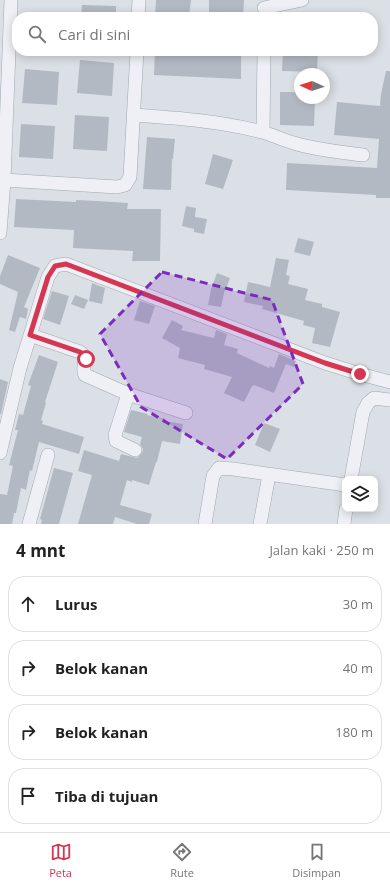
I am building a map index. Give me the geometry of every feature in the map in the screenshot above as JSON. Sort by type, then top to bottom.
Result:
[{"type":"street","points":[[0,233],[4,180],[10,0]]},
{"type":"street","points":[[138,12],[139,0]]},
{"type":"street","points":[[264,8],[302,0]]},
{"type":"street","points":[[4,180],[117,187],[125,185],[130,177],[137,56]]},
{"type":"street","points":[[262,132],[264,56]]},
{"type":"street","points":[[134,115],[184,118],[262,132],[294,143],[322,149],[363,155]]},
{"type":"street","points":[[0,453],[20,368],[48,277],[55,266],[66,264],[325,363],[390,382]]},
{"type":"street","points":[[30,335],[80,352],[86,359],[83,371],[85,375],[128,394],[186,413]]},
{"type":"street","points":[[128,394],[115,435],[116,441],[135,450]]},
{"type":"street","points":[[352,476],[363,412],[368,403],[374,398],[390,400]]},
{"type":"street","points":[[30,524],[48,455]]},
{"type":"street","points":[[205,524],[213,476],[219,468],[342,485]]},
{"type":"street","points":[[260,524],[269,475]]},
{"type":"street","points":[[344,524],[346,512]]},
{"type":"highlighted area","points":[[162,272],[272,300],[303,384],[227,459],[141,407],[100,334]]},
{"type":"building","points":[[156,0],[191,0],[190,12],[155,12]]},
{"type":"building","points":[[209,0],[244,0],[243,12],[209,12]]},
{"type":"building","points":[[82,5],[116,6],[116,12],[81,12]]},
{"type":"building","points":[[155,56],[241,56],[241,79],[154,75]]},
{"type":"building","points":[[283,56],[318,56],[317,68],[294,68],[294,71],[282,71]]},
{"type":"building","points":[[80,60],[114,63],[112,96],[77,93]]},
{"type":"building","points":[[25,69],[59,72],[57,105],[22,103]]},
{"type":"building","points":[[386,71],[390,71],[390,198],[376,198],[376,195],[286,190],[287,163],[377,168],[379,139],[334,135],[337,102],[380,106]]},
{"type":"building","points":[[280,92],[294,92],[294,104],[315,104],[314,126],[280,125]]},
{"type":"building","points":[[75,115],[109,117],[107,151],[73,149]]},
{"type":"building","points":[[21,124],[55,126],[53,159],[19,157]]},
{"type":"building","points":[[147,137],[175,139],[172,159],[171,190],[143,189]]},
{"type":"building","points":[[213,154],[233,160],[223,189],[205,184]]},
{"type":"building","points":[[16,199],[128,203],[127,209],[161,209],[160,261],[132,261],[133,251],[73,248],[74,230],[14,227]]},
{"type":"building","points":[[186,206],[196,208],[195,217],[207,219],[204,234],[194,232],[194,229],[182,226]]},
{"type":"building","points":[[298,238],[314,242],[310,256],[294,252]]},
{"type":"building","points":[[8,255],[40,268],[24,307],[28,309],[26,319],[20,317],[15,332],[9,330],[18,292],[0,284],[0,276]]},
{"type":"building","points":[[276,258],[289,260],[286,275],[290,276],[288,284],[308,289],[305,300],[322,304],[322,307],[340,312],[330,347],[312,343],[315,328],[303,325],[304,321],[262,309],[263,306],[244,302],[248,282],[270,287]]},
{"type":"building","points":[[217,273],[230,278],[225,289],[221,307],[208,305],[211,289]]},
{"type":"building","points":[[92,283],[105,288],[102,304],[89,301]]},
{"type":"building","points":[[52,291],[69,296],[60,325],[43,319]]},
{"type":"building","points":[[75,295],[88,300],[84,309],[71,304]]},
{"type":"building","points":[[140,301],[155,306],[149,324],[134,320]]},
{"type":"building","points":[[172,320],[183,326],[181,330],[214,338],[216,330],[227,334],[224,345],[238,349],[237,353],[269,368],[270,366],[274,368],[279,354],[296,361],[294,367],[286,364],[274,393],[254,385],[252,386],[244,402],[224,393],[232,377],[204,369],[205,365],[178,358],[180,348],[162,338]]},
{"type":"building","points":[[39,355],[58,362],[45,402],[41,420],[43,421],[42,424],[84,437],[79,454],[39,442],[32,471],[30,470],[26,490],[21,488],[16,513],[14,513],[12,524],[0,524],[0,494],[7,495],[13,466],[9,465],[18,430],[15,430],[19,414],[23,415],[31,386],[28,385]]},
{"type":"building","points":[[0,379],[8,382],[1,414],[0,414]]},
{"type":"building","points":[[131,410],[166,419],[165,421],[183,424],[180,444],[162,441],[149,485],[127,480],[120,505],[152,514],[149,524],[137,524],[115,517],[113,524],[78,524],[92,475],[78,471],[84,450],[119,461],[121,454],[137,458],[142,453],[143,449],[140,444],[142,437],[124,432]]},
{"type":"building","points":[[264,423],[280,429],[270,452],[255,445]]},
{"type":"building","points":[[54,468],[73,473],[59,524],[41,524],[42,520],[40,519]]},
{"type":"route","points":[[86,359],[80,352],[30,335],[48,277],[55,266],[66,264],[325,363],[360,374]]}]
